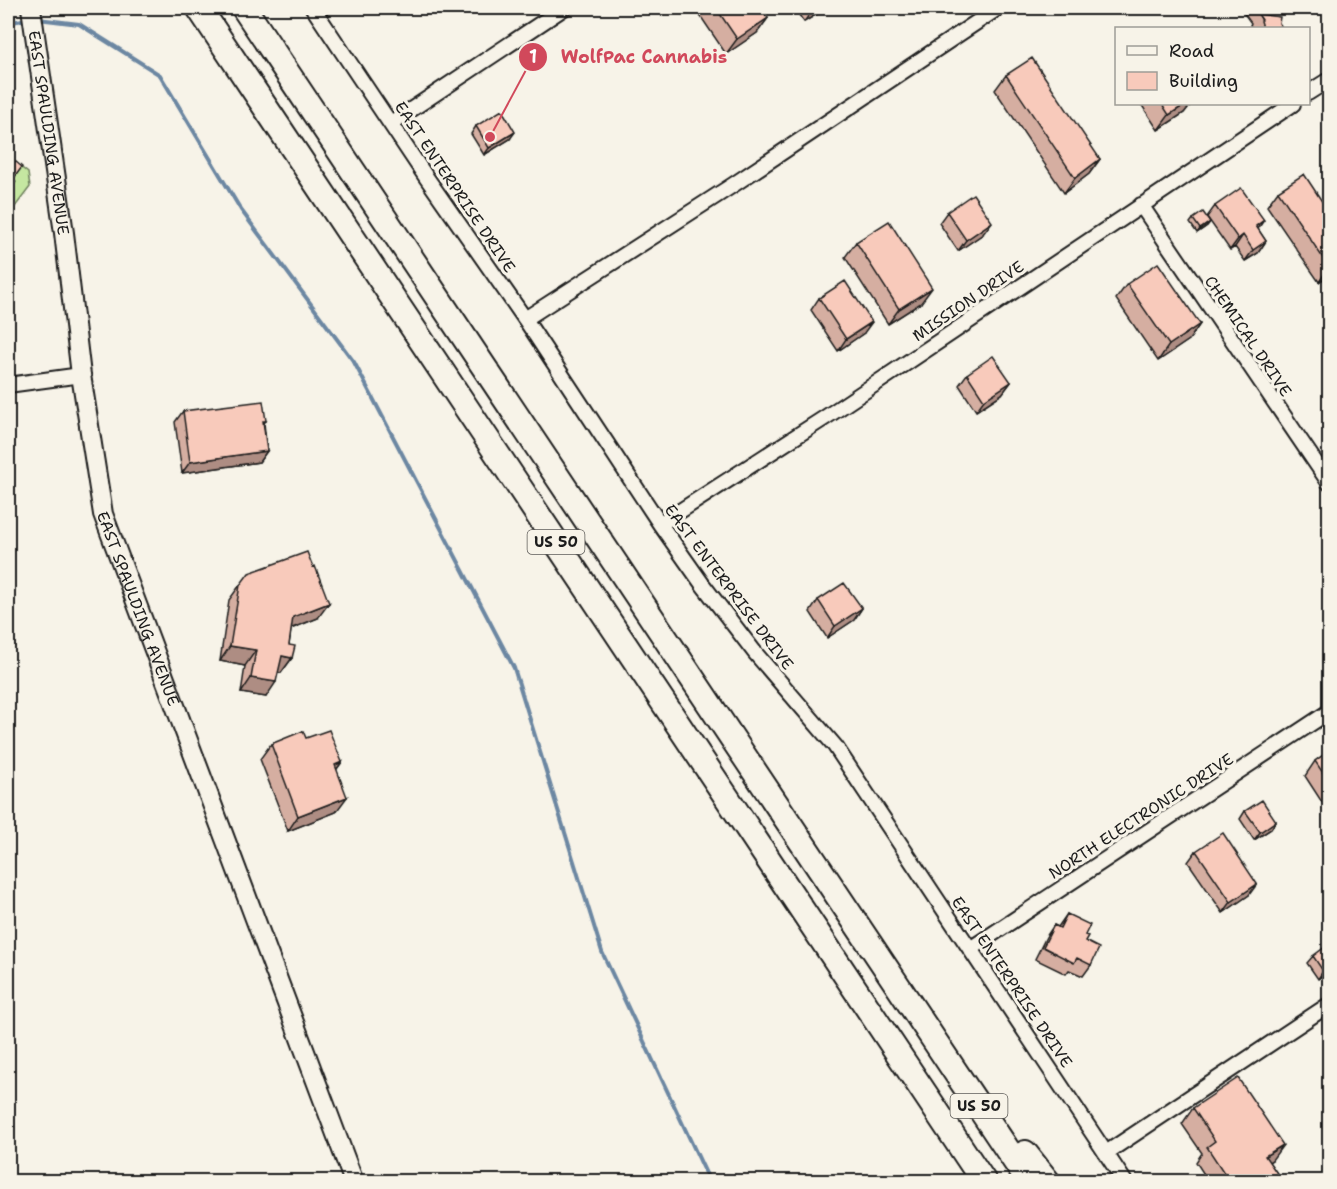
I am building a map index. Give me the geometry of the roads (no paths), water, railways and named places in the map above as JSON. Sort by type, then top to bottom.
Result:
[{"type":"highway","name":"US 50","points":[[199,8],[984,1182]]},
{"type":"highway","name":"US 50","points":[[244,8],[1029,1182]]},
{"type":"highway","points":[[929,1031],[1048,1182]]},
{"type":"highway","points":[[913,1076],[970,1182]]},
{"type":"street","name":"EAST SPAULDING AVENUE","points":[[31,8],[64,233],[81,375],[103,514],[354,1182]]},
{"type":"street","name":"EAST ENTERPRISE DRIVE","points":[[313,8],[703,585],[756,654],[835,746],[1125,1182]]},
{"type":"street","points":[[391,123],[564,8]]},
{"type":"street","points":[[525,319],[723,192],[998,8]]},
{"type":"street","points":[[1310,92],[1329,79]]},
{"type":"street","name":"MISSION DRIVE","points":[[660,524],[825,417],[1292,105]]},
{"type":"street","name":"CHEMICAL DRIVE","points":[[1141,206],[1329,484]]},
{"type":"street","points":[[8,385],[81,375]]},
{"type":"street","name":"NORTH ELECTRONIC DRIVE","points":[[970,949],[1329,711]]},
{"type":"street","points":[[1106,1153],[1329,1004]]},
{"type":"waterway","points":[[8,23],[27,19]]},
{"type":"waterway","points":[[38,19],[79,24],[160,75],[241,210],[354,362],[514,668],[602,952],[710,1182]]},
{"type":"place","name":"WolfPac Cannabis","points":[[490,137]]}]
